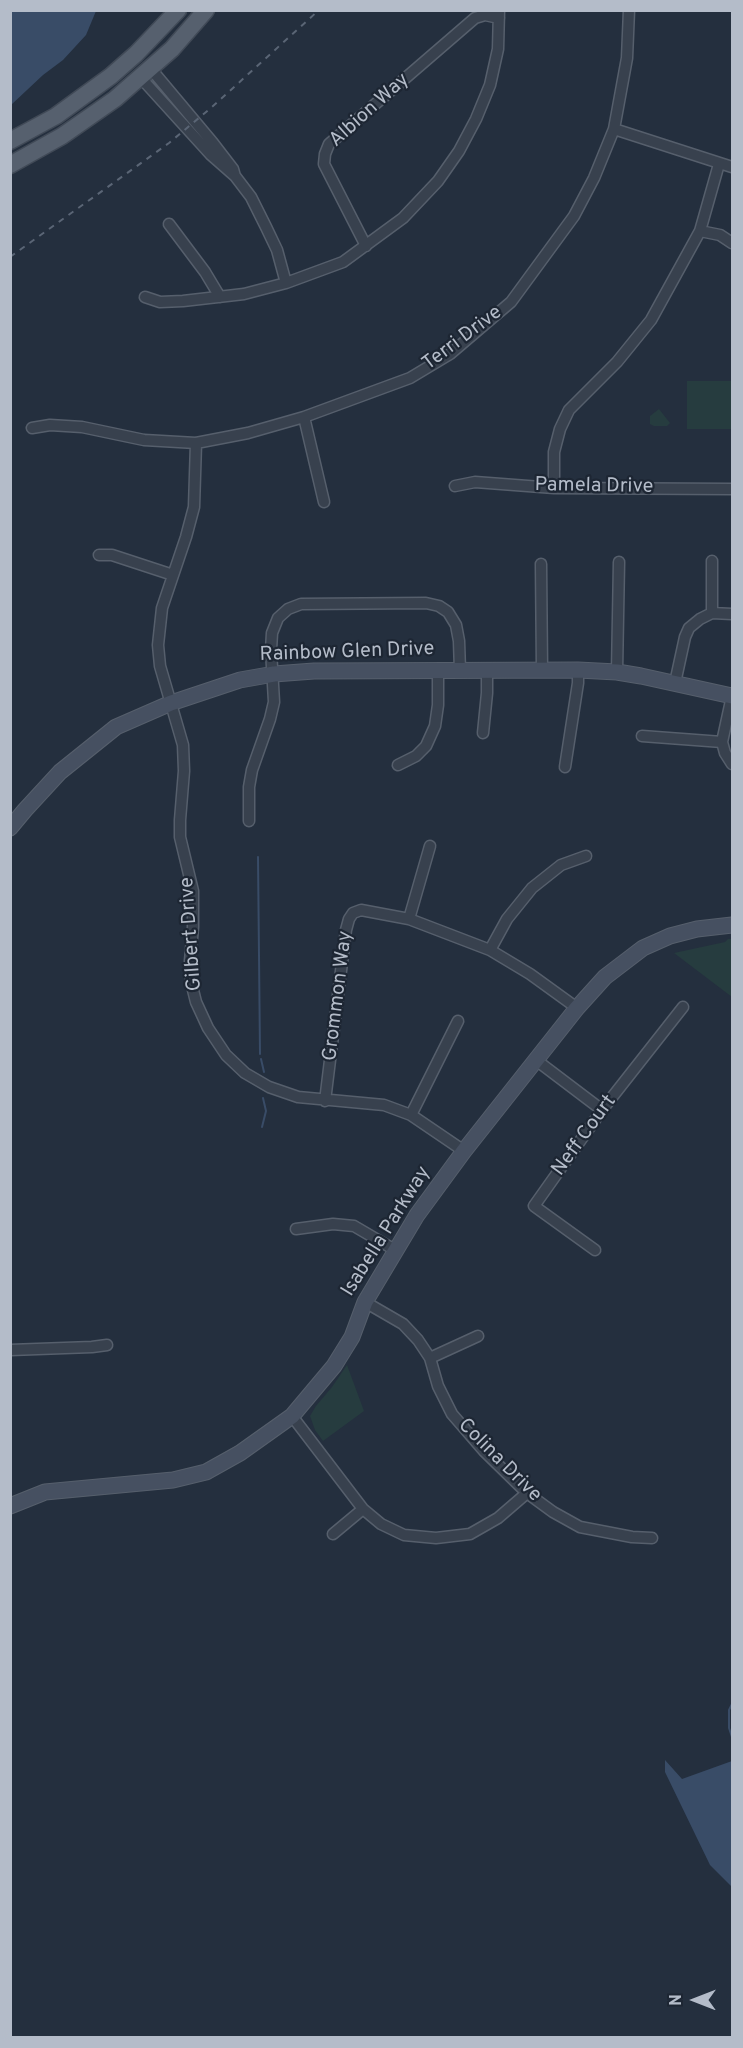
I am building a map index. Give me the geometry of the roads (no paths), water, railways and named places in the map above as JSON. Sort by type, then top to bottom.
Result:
[{"type":"main road","points":[[10,141],[56,116],[111,76],[136,54],[178,10]]},
{"type":"main road","points":[[146,74],[139,68],[141,63],[191,10]]},
{"type":"main road","points":[[10,165],[89,118],[146,74],[206,10]]},
{"type":"street","name":"Terri Drive","points":[[32,428],[50,425],[82,427],[144,440],[196,443],[248,433],[304,417],[410,378],[450,354],[510,302],[574,216],[594,178],[614,129],[627,58],[629,10]]},
{"type":"street","points":[[145,297],[160,302],[220,297],[244,294],[286,283],[343,262],[403,218],[438,182],[459,151],[476,119],[490,85],[498,49],[499,14]]},
{"type":"street","name":"Albion Way","points":[[366,246],[324,164],[324,154],[329,144],[475,18],[499,14]]},
{"type":"street","points":[[146,74],[210,154],[235,176],[251,197],[277,250],[286,283]]},
{"type":"street","points":[[614,129],[732,167]]},
{"type":"street","points":[[554,488],[554,452],[560,429],[569,410],[617,362],[651,320],[700,231],[719,164]]},
{"type":"street","points":[[169,224],[205,272],[220,297]]},
{"type":"street","points":[[700,231],[720,235],[732,243]]},
{"type":"street","points":[[304,417],[324,502]]},
{"type":"street","name":"Gilbert Drive","points":[[196,443],[194,507],[162,608],[158,645],[160,666],[183,745],[184,771],[180,837],[193,891],[194,917],[190,961],[191,982],[196,1002],[208,1028],[226,1055],[245,1073],[298,1097],[384,1105],[411,1115],[464,1151]]},
{"type":"street","name":"Pamela Drive","points":[[455,486],[474,482],[554,488],[732,489]]},
{"type":"street","points":[[99,555],[112,555],[172,574]]},
{"type":"street","points":[[712,561],[712,614]]},
{"type":"street","points":[[617,672],[619,562]]},
{"type":"street","points":[[541,564],[542,670]]},
{"type":"street","points":[[249,821],[249,787],[252,770],[274,702],[272,633],[278,618],[288,609],[302,604],[426,603],[439,606],[448,612],[456,625],[460,671]]},
{"type":"street","points":[[675,683],[689,628],[700,619],[712,614],[732,614]]},
{"type":"street","points":[[483,733],[487,670]]},
{"type":"street","points":[[565,767],[578,670]]},
{"type":"street","name":"Rainbow Glen Drive","points":[[10,828],[60,772],[116,728],[171,703],[240,680],[274,674],[314,671],[578,670],[617,672],[732,696]]},
{"type":"street","points":[[398,765],[416,756],[426,746],[435,726],[438,705],[438,671]]},
{"type":"street","points":[[732,696],[722,742],[725,753],[732,764]]},
{"type":"street","points":[[642,736],[722,742]]},
{"type":"street","points":[[430,846],[408,919],[490,950],[530,974],[576,1008]]},
{"type":"street","points":[[490,950],[507,919],[532,888],[561,865],[586,856]]},
{"type":"street","name":"Grommon Way","points":[[325,1101],[349,920],[354,913],[361,910],[408,919]]},
{"type":"street","name":"Isabella Parkway","points":[[10,1506],[45,1492],[173,1480],[206,1472],[240,1453],[292,1416],[334,1366],[352,1337],[364,1302],[417,1215],[576,1008],[605,977],[643,948],[670,936],[696,929],[732,925]]},
{"type":"street","name":"Neff Court","points":[[595,1250],[534,1206],[602,1110],[683,1007]]},
{"type":"street","points":[[411,1115],[458,1021]]},
{"type":"street","points":[[536,1060],[602,1110]]},
{"type":"street","points":[[296,1229],[333,1224],[354,1226],[395,1250]]},
{"type":"street","name":"Colina Drive","points":[[364,1302],[403,1324],[418,1340],[430,1358],[438,1386],[452,1414],[484,1451],[526,1493],[580,1527],[632,1537],[652,1538]]},
{"type":"street","points":[[430,1358],[478,1336]]},
{"type":"street","points":[[10,1350],[107,1345]]},
{"type":"street","points":[[292,1416],[363,1509],[381,1524],[404,1534],[436,1538],[470,1534],[498,1518],[526,1493]]},
{"type":"street","points":[[333,1534],[363,1509]]},
{"type":"water","points":[[11,10],[96,11],[86,35],[63,60],[11,105]]},
{"type":"water","points":[[665,1760],[682,1779],[732,1761],[732,1887],[710,1865],[665,1772]]},
{"type":"waterway","points":[[258,857],[260,1054]]},
{"type":"waterway","points":[[261,1059],[264,1072]]},
{"type":"waterway","points":[[262,1127],[266,1111],[263,1098]]},
{"type":"waterway","points":[[732,1704],[729,1710],[729,1728],[732,1737]]},
{"type":"railway","points":[[10,257],[169,143],[319,10]]}]
